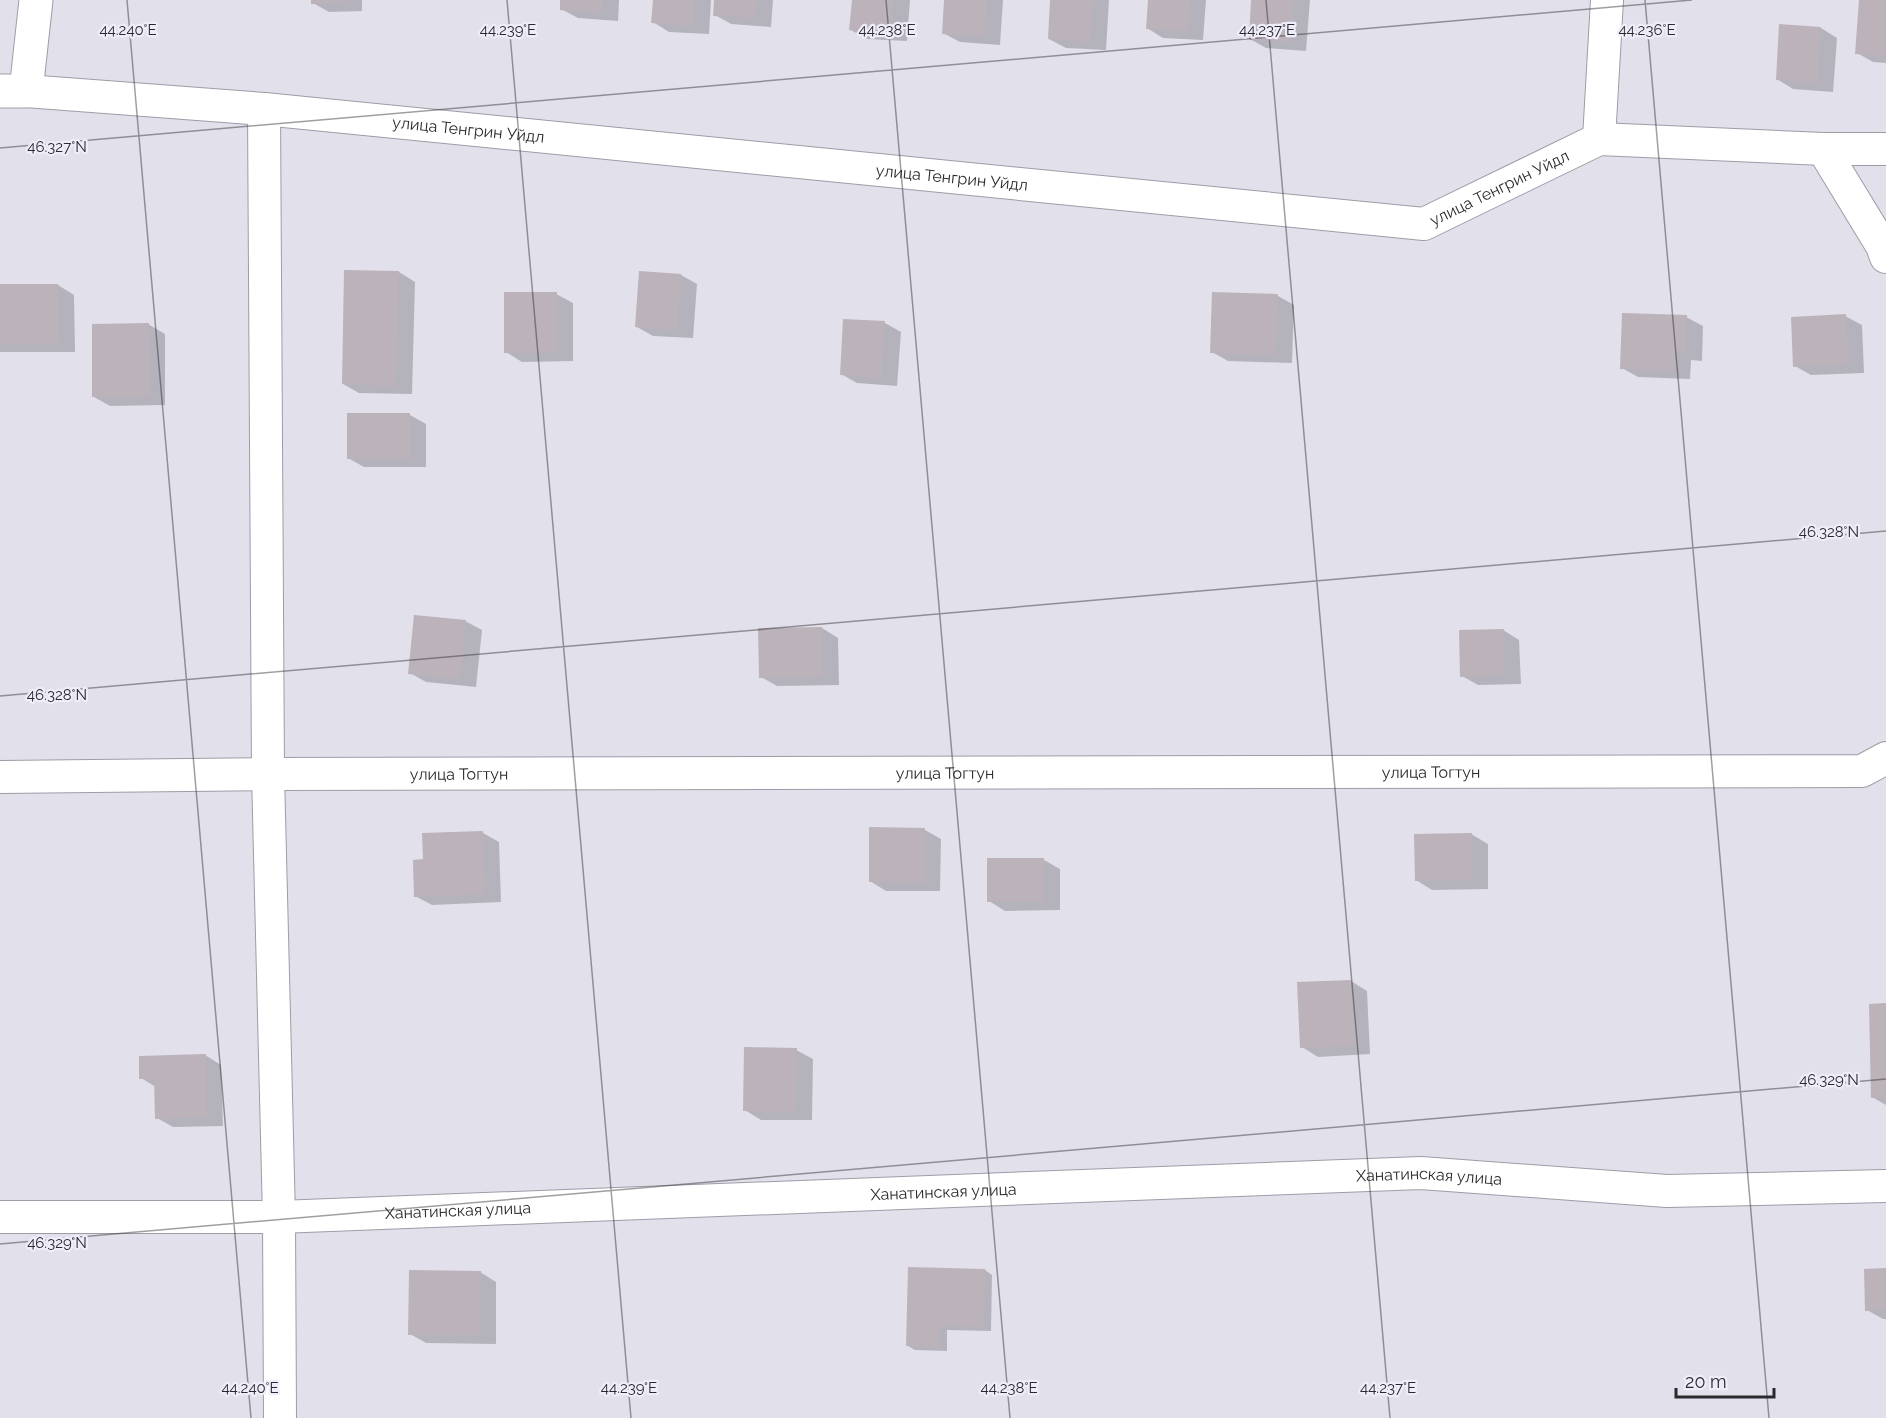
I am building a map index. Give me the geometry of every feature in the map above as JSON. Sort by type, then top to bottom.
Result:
[{"type":"street","points":[[13,91],[36,0]]},
{"type":"street","points":[[1599,138],[1607,0]]},
{"type":"street","name":"улица Тенгрин Уйдл","points":[[13,91],[264,109],[1424,224],[1599,138],[1886,149]]},
{"type":"street","points":[[264,109],[268,774],[279,1217],[280,1418]]},
{"type":"street","points":[[1822,148],[1882,246],[1886,257]]},
{"type":"street","name":"улица Тогтун","points":[[0,777],[268,774],[1862,771],[1886,759]]},
{"type":"street","name":"Ханатинская улица","points":[[0,1217],[279,1217],[1421,1173],[1667,1191],[1886,1186]]},
{"type":"building","points":[[311,0],[347,0],[347,3],[311,4]]},
{"type":"building","points":[[560,0],[603,0],[602,13],[560,10]]},
{"type":"building","points":[[653,0],[695,0],[693,26],[651,23]]},
{"type":"building","points":[[714,0],[757,0],[755,18],[713,16]]},
{"type":"building","points":[[852,0],[894,0],[891,33],[849,30]]},
{"type":"building","points":[[944,0],[986,0],[984,36],[942,34]]},
{"type":"building","points":[[1050,0],[1093,0],[1090,42],[1048,39]]},
{"type":"building","points":[[1148,0],[1190,0],[1188,31],[1146,29]]},
{"type":"building","points":[[1251,0],[1293,0],[1291,42],[1249,40]]},
{"type":"building","points":[[1859,0],[1886,0],[1886,56],[1855,54]]},
{"type":"building","points":[[1779,24],[1821,27],[1817,83],[1776,80]]},
{"type":"building","points":[[344,270],[399,271],[396,386],[342,384]]},
{"type":"building","points":[[639,271],[681,274],[677,330],[635,327]]},
{"type":"building","points":[[0,284],[58,284],[59,343],[0,344]]},
{"type":"building","points":[[504,292],[557,292],[557,353],[504,353]]},
{"type":"building","points":[[1212,292],[1278,294],[1276,355],[1210,353]]},
{"type":"building","points":[[1622,313],[1687,315],[1686,352],[1675,352],[1675,371],[1620,369]]},
{"type":"building","points":[[1846,314],[1848,364],[1793,367],[1791,317]]},
{"type":"building","points":[[843,319],[885,321],[881,378],[840,375]]},
{"type":"building","points":[[149,323],[150,397],[92,397],[92,324]]},
{"type":"building","points":[[347,413],[410,413],[410,459],[347,459]]},
{"type":"building","points":[[414,615],[466,620],[460,679],[408,674]]},
{"type":"building","points":[[822,627],[823,676],[759,678],[758,628]]},
{"type":"building","points":[[1504,629],[1505,675],[1460,677],[1459,630]]},
{"type":"building","points":[[869,827],[925,828],[925,883],[869,882]]},
{"type":"building","points":[[483,831],[485,894],[414,897],[413,860],[423,859],[422,833]]},
{"type":"building","points":[[1472,833],[1472,880],[1415,881],[1414,834]]},
{"type":"building","points":[[987,858],[1044,858],[1044,902],[987,902]]},
{"type":"building","points":[[1351,980],[1355,1046],[1300,1048],[1297,982]]},
{"type":"building","points":[[1886,1003],[1886,1098],[1871,1098],[1869,1004]]},
{"type":"building","points":[[744,1047],[797,1048],[796,1112],[743,1111]]},
{"type":"building","points":[[206,1054],[207,1117],[155,1119],[154,1079],[139,1079],[139,1056]]},
{"type":"building","points":[[908,1267],[985,1269],[983,1327],[940,1326],[939,1347],[906,1346]]},
{"type":"building","points":[[1886,1268],[1886,1310],[1865,1311],[1864,1269]]},
{"type":"building","points":[[409,1270],[481,1271],[480,1335],[408,1335]]}]
